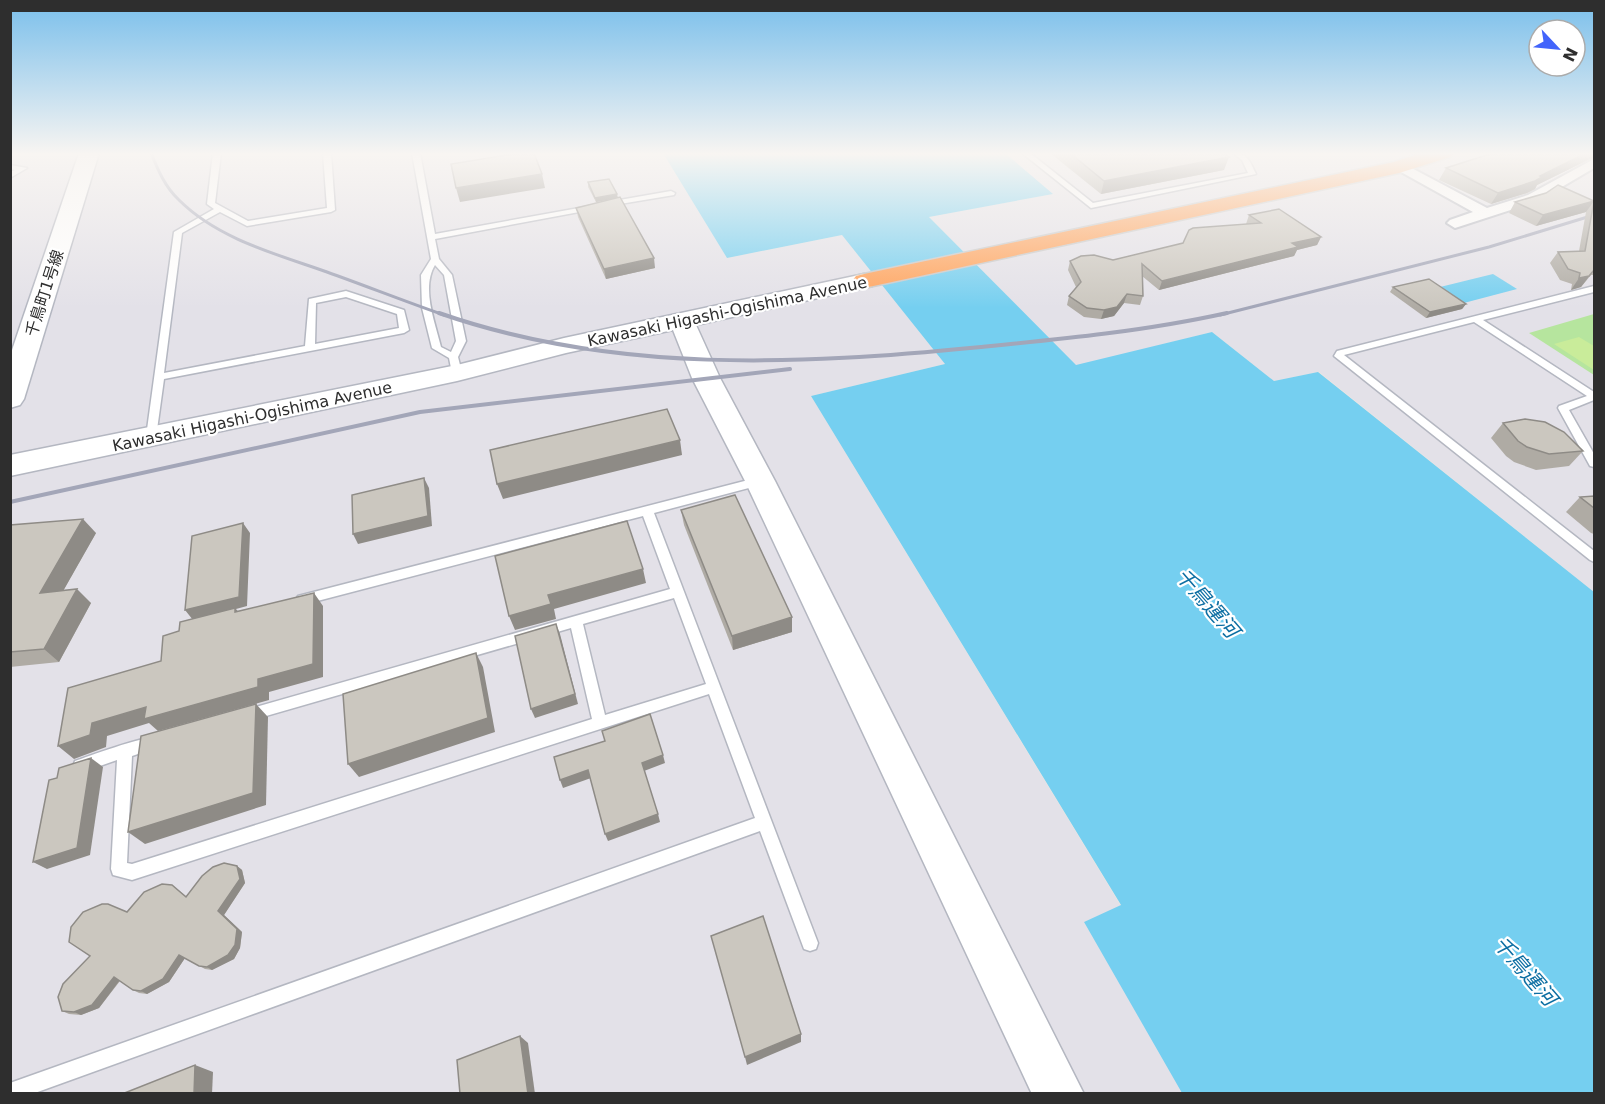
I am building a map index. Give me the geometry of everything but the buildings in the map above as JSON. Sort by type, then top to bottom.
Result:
[{"type":"highway","name":"Kawasaki Higashi-Ogishima Avenue","points":[[864,281],[1221,205]]},
{"type":"street","name":"千鳥町1号線","points":[[10,399],[72,205]]},
{"type":"street","points":[[1470,205],[1486,213]]},
{"type":"street","points":[[1455,223],[1513,205]]},
{"type":"street","name":"Kawasaki Higashi-Ogishima Avenue","points":[[10,466],[151,437],[455,365],[564,346],[864,281]]},
{"type":"street","points":[[682,321],[706,378],[760,481],[1059,1094]]},
{"type":"lane","points":[[212,205],[248,224],[331,210],[331,205]]},
{"type":"lane","points":[[426,205],[435,259],[448,275],[461,341],[455,365],[437,348],[427,308],[425,275],[435,259]]},
{"type":"lane","points":[[432,237],[608,205]]},
{"type":"lane","points":[[151,437],[178,232],[219,209]]},
{"type":"lane","points":[[1593,291],[1340,352],[1340,356],[1594,557]]},
{"type":"lane","points":[[159,377],[310,349],[404,330],[400,312],[346,294],[312,301],[310,349]]},
{"type":"lane","points":[[1476,319],[1594,397]]},
{"type":"lane","points":[[1594,397],[1563,408],[1594,464]]},
{"type":"lane","points":[[291,602],[760,481]]},
{"type":"lane","points":[[647,510],[810,943]]},
{"type":"lane","points":[[238,718],[678,592]]},
{"type":"lane","points":[[576,621],[600,723]]},
{"type":"lane","points":[[125,750],[119,869],[132,872],[713,687]]},
{"type":"lane","points":[[73,768],[170,737]]},
{"type":"lane","points":[[10,1092],[765,822]]},
{"type":"shaded area","points":[[10,205],[694,205],[727,258],[842,235],[945,364],[811,396],[1121,906],[1084,922],[1183,1093],[11,1093]]},
{"type":"shaded area","points":[[996,205],[1594,205],[1594,592],[1319,372],[1274,381],[1212,332],[1076,366],[929,217]]},
{"type":"green space","points":[[1594,314],[1594,375],[1529,333]]},
{"type":"green space","points":[[1579,337],[1594,346],[1594,370],[1554,344]]},
{"type":"water","name":"千鳥運河","points":[[694,205],[996,205],[929,217],[1076,365],[1212,332],[1274,381],[1318,372],[1594,592],[1594,1093],[1182,1093],[1084,922],[1121,905],[811,396],[945,364],[842,235],[727,258]]},
{"type":"water","points":[[1493,274],[1517,289],[1460,304],[1436,288]]},
{"type":"railway","points":[[184,205],[211,225],[249,244],[444,315]]},
{"type":"railway","points":[[1220,315],[1489,247],[1594,215]]},
{"type":"railway","points":[[439,313],[505,333],[572,347],[707,360],[844,358],[913,353],[1135,330],[1227,313]]},
{"type":"railway","points":[[10,502],[420,412],[790,369]]}]
